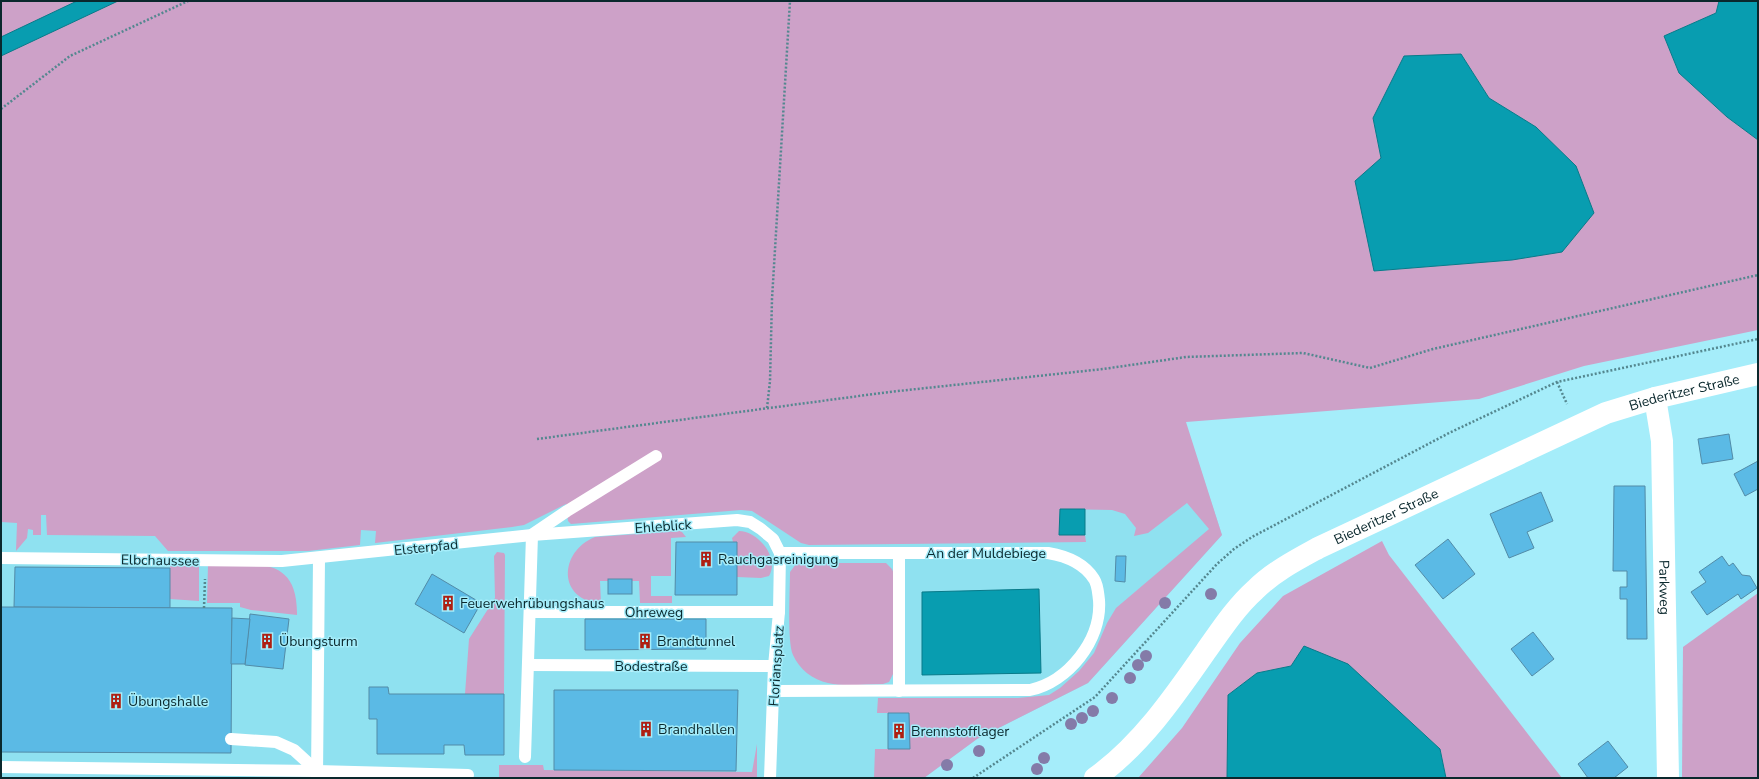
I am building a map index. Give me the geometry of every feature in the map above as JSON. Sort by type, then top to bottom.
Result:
[{"type":"street","name":"Biederitzer Straße","points":[[1095,778],[1128,750],[1148,729],[1234,614],[1255,589],[1276,573],[1318,548],[1606,413],[1655,398],[1758,374]]},
{"type":"street","name":"Parkweg","points":[[1655,398],[1662,441],[1668,778]]},
{"type":"lane","points":[[525,757],[532,535],[656,456]]},
{"type":"lane","name":"Ehleblick","points":[[532,535],[737,520],[750,522],[761,529],[773,539],[780,553]]},
{"type":"lane","name":"Elsterpfad","points":[[319,558],[532,535]]},
{"type":"lane","name":"An der Muldebiege","points":[[774,691],[1030,690],[1041,688],[1063,675],[1086,648],[1095,627],[1099,604],[1094,580],[1076,561],[1062,555],[1048,553],[780,553]]},
{"type":"lane","name":"Floriansplatz","points":[[770,778],[774,666],[779,612],[780,553]]},
{"type":"lane","points":[[899,553],[899,691]]},
{"type":"lane","name":"Elbchaussee","points":[[1,558],[282,561],[319,558]]},
{"type":"lane","points":[[317,774],[319,558]]},
{"type":"lane","name":"Ohreweg","points":[[530,612],[779,612]]},
{"type":"lane","name":"Bodestraße","points":[[528,665],[774,666]]},
{"type":"lane","points":[[231,739],[276,742],[294,750],[317,774]]},
{"type":"lane","points":[[1,767],[317,774],[468,775]]},
{"type":"path","points":[[1,109],[70,56],[188,1]]},
{"type":"path","points":[[767,408],[770,381],[772,299],[790,1]]},
{"type":"path","points":[[537,439],[952,384],[1103,369],[1186,357],[1303,353],[1370,368],[1433,349],[1758,275]]},
{"type":"path","points":[[1557,382],[1569,408]]},
{"type":"path","points":[[204,608],[205,560]]},
{"type":"shaded area","points":[[1,1],[1719,1],[1716,13],[1664,36],[1679,73],[1727,117],[1758,140],[1758,330],[1584,366],[1479,399],[1186,422],[1222,535],[1088,683],[977,739],[924,778],[874,778],[875,749],[888,749],[888,713],[877,713],[878,698],[1018,698],[1049,695],[1060,688],[1079,671],[1094,653],[1107,623],[1116,608],[1209,529],[1187,503],[1148,533],[1134,536],[1136,528],[1125,514],[1112,510],[1060,509],[1059,534],[1085,535],[1086,542],[809,545],[801,543],[752,511],[741,510],[571,524],[568,521],[566,504],[524,525],[375,543],[376,531],[361,530],[360,545],[308,551],[168,551],[155,536],[47,535],[46,515],[41,515],[41,535],[33,535],[33,530],[28,529],[27,538],[16,551],[17,523],[1,522]],"holes":[[[1461,54],[1489,98],[1536,127],[1512,260],[1374,271],[1381,158],[1373,118]]]},
{"type":"shaded area","points":[[77,1],[118,1],[1,56],[1,37]]},
{"type":"shaded area","points":[[1719,1],[1758,1],[1758,140],[1727,117],[1679,73],[1664,36],[1716,13]]},
{"type":"shaded area","points":[[1461,54],[1489,98],[1536,127],[1576,166],[1594,213],[1562,252],[1512,260],[1374,271],[1355,181],[1381,158],[1373,118],[1404,56]]},
{"type":"shaded area","points":[[1185,422],[1222,535],[1088,683],[977,739],[924,778],[1,778],[1,497]]},
{"type":"shaded area","points":[[1060,509],[1085,509],[1085,535],[1059,535]]},
{"type":"shaded area","points":[[680,531],[686,537],[671,538],[671,576],[651,576],[651,596],[672,596],[672,603],[640,603],[639,581],[600,581],[601,603],[587,600],[577,594],[570,585],[568,575],[569,564],[574,553],[583,544],[595,537]]},
{"type":"shaded area","points":[[739,531],[746,532],[760,540],[765,547],[772,561],[772,569],[769,576],[761,578],[737,577],[737,542],[733,542],[732,538]]},
{"type":"shaded area","points":[[1382,541],[1389,555],[1562,778],[1446,778],[1440,749],[1395,708],[1291,666],[1257,673],[1228,695],[1227,778],[1138,778],[1182,728],[1240,643],[1283,596]]},
{"type":"shaded area","points":[[497,552],[504,553],[505,555],[504,694],[465,694],[469,639],[495,598],[494,556]]},
{"type":"shaded area","points":[[886,563],[892,569],[894,574],[894,672],[889,682],[883,684],[841,685],[822,682],[812,677],[799,665],[793,655],[790,639],[790,572],[796,564]]},
{"type":"shaded area","points":[[170,564],[199,565],[199,601],[170,599]]},
{"type":"shaded area","points":[[256,564],[281,572],[290,581],[295,595],[297,615],[251,610],[240,607],[240,603],[207,603],[208,565]]},
{"type":"shaded area","points":[[1039,589],[1041,673],[922,675],[922,592]]},
{"type":"shaded area","points":[[1758,593],[1758,778],[1682,778],[1683,647]]},
{"type":"shaded area","points":[[1304,646],[1348,664],[1440,749],[1446,778],[1227,778],[1228,695],[1257,673],[1291,666]]},
{"type":"shaded area","points":[[757,744],[757,778],[499,778],[499,765],[543,765],[544,770],[752,772]]},
{"type":"shaded area","points":[[1,777],[252,778],[1,778]]},
{"type":"building","points":[[1729,434],[1733,459],[1702,464],[1698,439]]},
{"type":"building","points":[[1758,461],[1758,489],[1745,496],[1734,474]]},
{"type":"building","points":[[1614,486],[1645,486],[1647,639],[1627,639],[1627,599],[1620,599],[1620,587],[1627,587],[1627,571],[1613,571]]},
{"type":"building","points":[[1541,492],[1553,521],[1527,532],[1534,548],[1509,558],[1490,514]]},
{"type":"building","points":[[1448,539],[1475,574],[1443,599],[1415,565]]},
{"type":"building","name":"Rauchgasreinigung","points":[[676,542],[737,542],[737,595],[675,595]]},
{"type":"building","points":[[1116,556],[1126,556],[1125,582],[1115,581]]},
{"type":"building","points":[[1722,556],[1729,566],[1733,563],[1742,575],[1750,576],[1757,588],[1741,599],[1738,594],[1707,615],[1691,592],[1706,582],[1699,572]]},
{"type":"building","points":[[15,567],[170,568],[170,608],[14,607]]},
{"type":"building","name":"Feuerwehrübungshaus","points":[[432,574],[481,603],[464,633],[415,604]]},
{"type":"building","points":[[608,579],[632,579],[632,594],[608,594]]},
{"type":"building","name":"Übungshalle","points":[[1,607],[232,608],[231,753],[1,752]]},
{"type":"building","name":"Übungsturm","points":[[250,614],[289,619],[283,669],[245,665]]},
{"type":"building","points":[[232,618],[250,619],[245,664],[231,664]]},
{"type":"building","name":"Brandtunnel","points":[[585,619],[706,619],[706,649],[585,650]]},
{"type":"building","points":[[1533,632],[1554,659],[1532,676],[1511,649]]},
{"type":"building","points":[[369,687],[388,687],[389,694],[504,694],[504,755],[465,755],[464,745],[444,745],[444,754],[377,754],[377,719],[369,719]]},
{"type":"building","name":"Brandhallen","points":[[554,690],[738,690],[736,771],[554,770]]},
{"type":"building","name":"Brennstofflager","points":[[888,713],[909,713],[910,749],[888,749]]},
{"type":"building","points":[[1608,741],[1628,767],[1614,778],[1588,778],[1578,764]]},
{"type":"place","name":"Rauchgasreinigung","points":[[706,559]]},
{"type":"place","name":"Feuerwehrübungshaus","points":[[448,603]]},
{"type":"place","name":"Übungsturm","points":[[267,641]]},
{"type":"place","name":"Brandtunnel","points":[[645,641]]},
{"type":"place","name":"Übungshalle","points":[[116,701]]},
{"type":"place","name":"Brandhallen","points":[[646,729]]},
{"type":"place","name":"Brennstofflager","points":[[899,731]]}]
